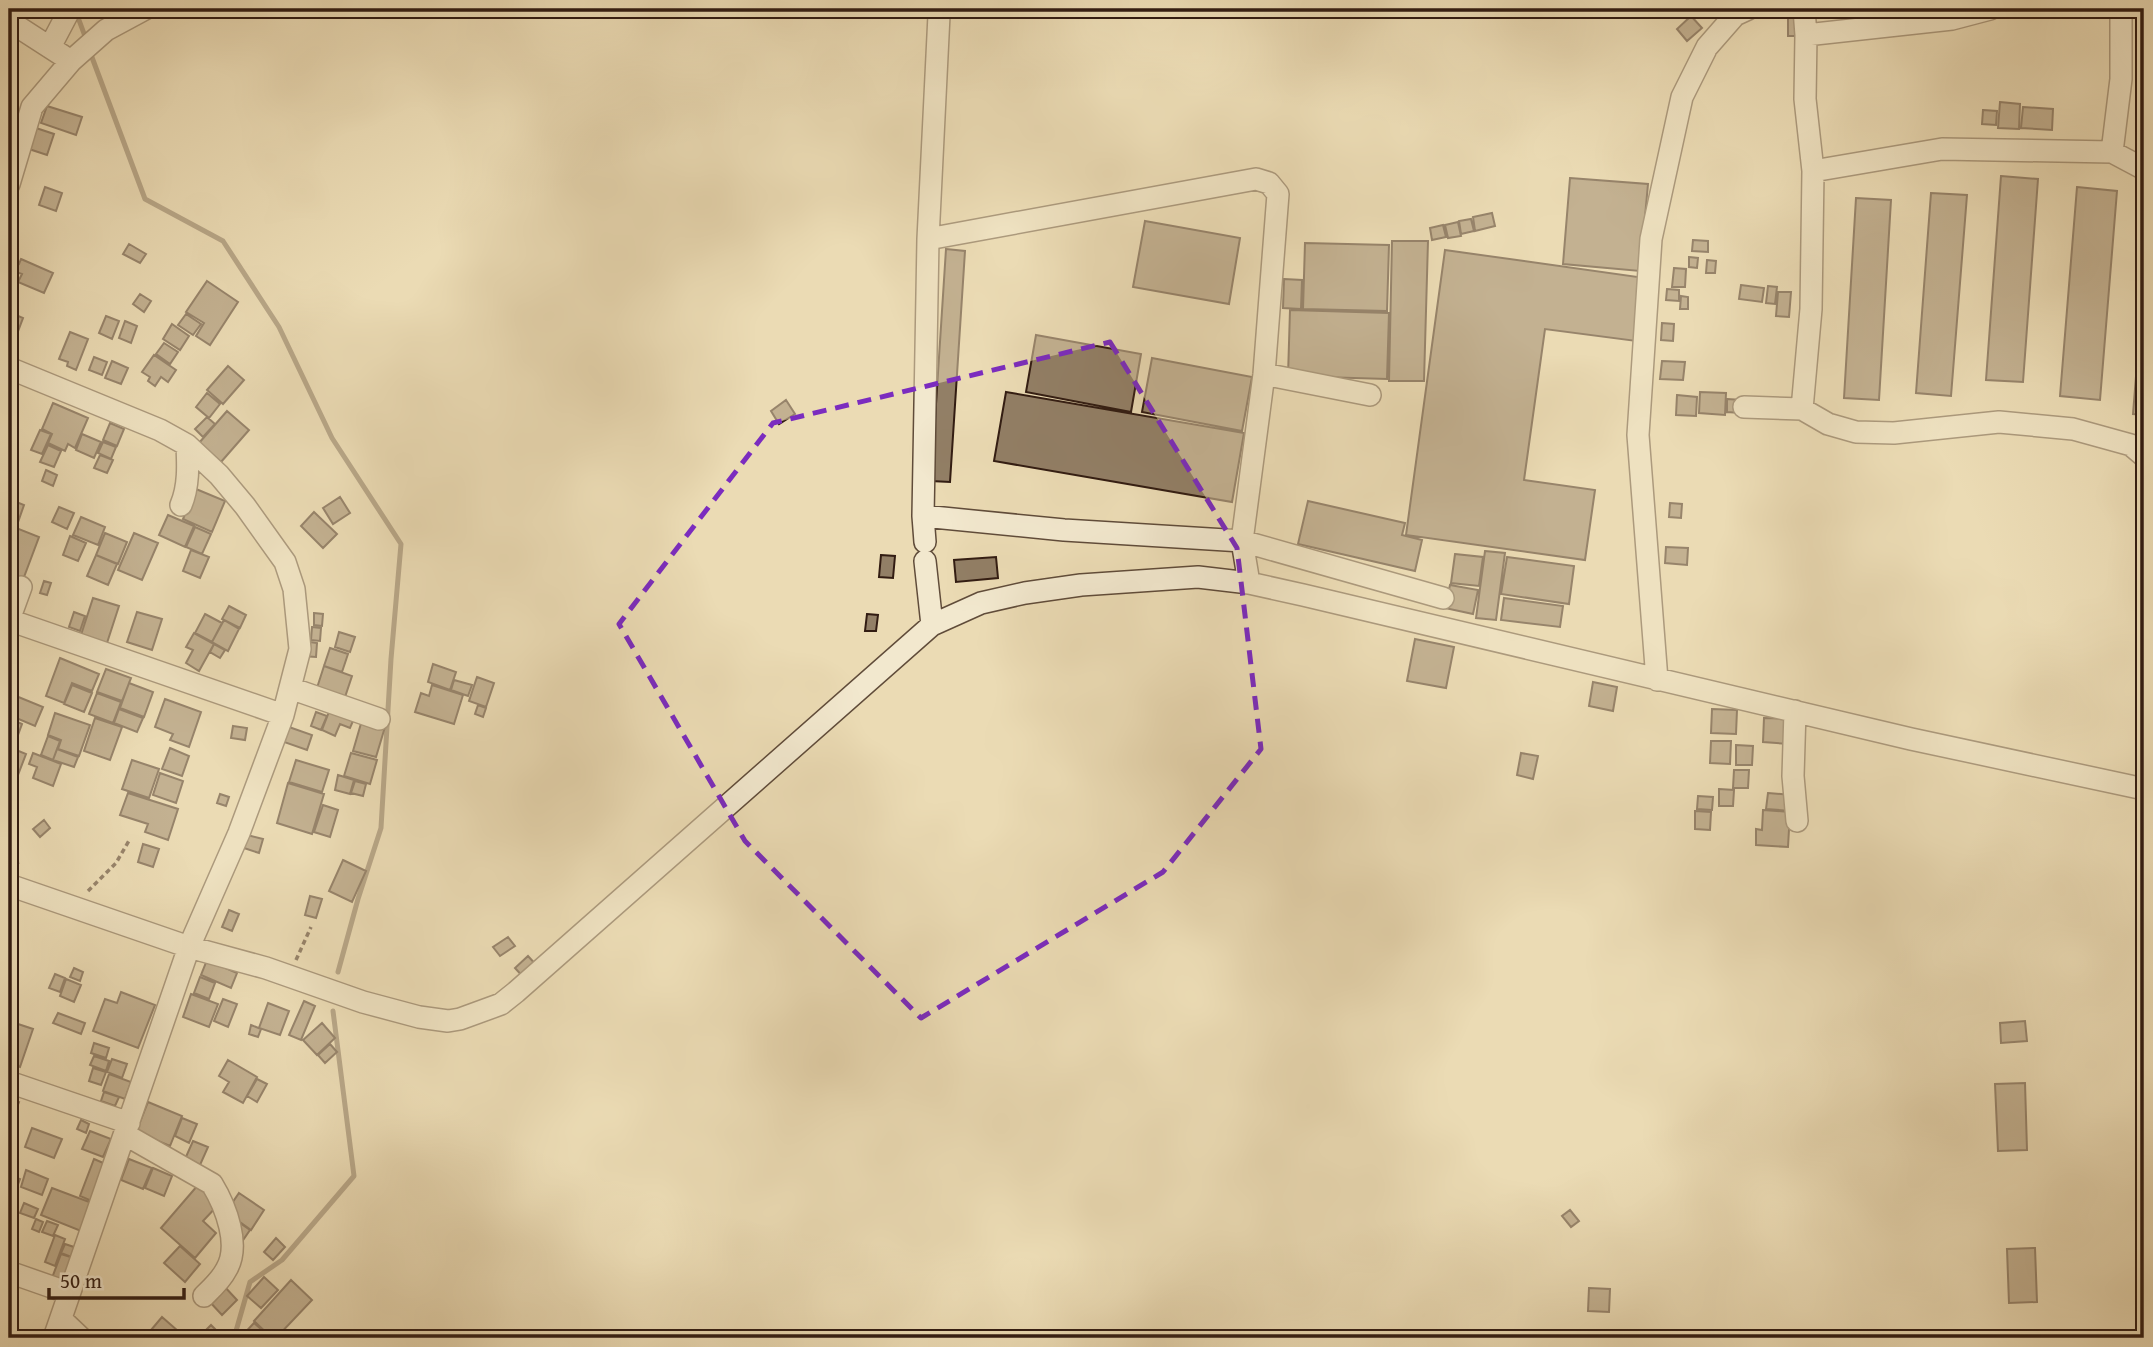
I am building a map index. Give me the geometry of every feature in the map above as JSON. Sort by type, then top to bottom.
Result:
[{"type":"street","points":[[50,47],[70,9]]},
{"type":"street","points":[[9,184],[32,107],[71,61],[106,30],[145,9]]},
{"type":"street","points":[[1657,680],[1638,435],[1651,239],[1682,97],[1707,47],[1735,15],[1748,9]]},
{"type":"street","points":[[1802,409],[1811,309],[1813,171],[1805,99],[1804,9]]},
{"type":"street","points":[[1806,34],[1952,19],[1990,9]]},
{"type":"street","points":[[2112,152],[2120,79],[2119,9]]},
{"type":"street","points":[[932,625],[923,516],[928,239],[939,15]]},
{"type":"street","points":[[9,21],[71,61]]},
{"type":"street","points":[[1813,171],[1942,149],[2112,152],[2144,169]]},
{"type":"street","points":[[928,239],[1256,179],[1269,183],[1278,194],[1264,374],[1242,541],[1249,583]]},
{"type":"street","points":[[9,368],[160,430],[187,445],[219,475],[285,562],[294,589],[300,649],[283,715],[239,833],[189,947],[69,1293],[58,1329],[81,1338]]},
{"type":"street","points":[[1264,374],[1370,395]]},
{"type":"street","points":[[1744,407],[1802,409],[1828,424],[1856,432],[1894,433],[1999,422],[2073,429],[2131,445],[2144,456]]},
{"type":"street","points":[[181,505],[188,474],[187,445]]},
{"type":"street","points":[[923,516],[1064,530],[1242,541],[1443,598]]},
{"type":"street","points":[[15,887],[189,947],[266,968],[363,1002],[419,1017],[447,1021],[460,1019],[501,1004],[932,625],[981,603],[1025,593],[1081,585],[1198,577],[1249,583],[1303,594],[1911,739],[2144,789]]},
{"type":"street","points":[[21,587],[9,620],[122,667],[283,715]]},
{"type":"street","points":[[290,688],[379,719]]},
{"type":"street","points":[[1795,711],[1793,776],[1797,821]]},
{"type":"street","points":[[9,1082],[128,1129],[212,1184],[219,1195],[233,1251],[228,1268],[204,1296]]},
{"type":"street","points":[[9,1272],[69,1293]]},
{"type":"path","points":[[14,817],[15,887]]},
{"type":"path","points":[[75,908],[116,863],[130,839]]},
{"type":"path","points":[[289,976],[311,927]]},
{"type":"highlighted area","points":[[1110,342],[1237,548],[1261,749],[1163,872],[921,1018],[745,841],[619,624],[773,423]]},
{"type":"building","points":[[1691,16],[1702,28],[1687,41],[1677,29]]},
{"type":"building","points":[[1788,18],[1796,18],[1796,36],[1788,36]]},
{"type":"building","points":[[2000,102],[2020,104],[2019,129],[1998,128]]},
{"type":"building","points":[[47,106],[82,117],[76,135],[41,123]]},
{"type":"building","points":[[2023,107],[2053,109],[2052,130],[2021,128]]},
{"type":"building","points":[[1983,110],[1997,111],[1996,125],[1982,124]]},
{"type":"building","points":[[33,127],[54,134],[47,155],[26,148]]},
{"type":"building","points":[[2001,176],[2038,179],[2023,382],[1986,380]]},
{"type":"building","points":[[1570,178],[1648,184],[1640,271],[1563,264]]},
{"type":"building","points":[[45,187],[62,193],[56,211],[39,205]]},
{"type":"building","points":[[2077,187],[2117,191],[2100,400],[2060,396]]},
{"type":"building","points":[[1931,193],[1967,195],[1951,396],[1916,393]]},
{"type":"building","points":[[1856,198],[1891,200],[1879,400],[1844,398]]},
{"type":"building","points":[[1492,213],[1495,226],[1475,231],[1473,217]]},
{"type":"building","points":[[1471,219],[1474,231],[1461,234],[1459,221]]},
{"type":"building","points":[[1145,221],[1240,238],[1229,304],[1133,287]]},
{"type":"building","points":[[1458,222],[1461,236],[1448,238],[1445,225]]},
{"type":"building","points":[[1443,225],[1446,237],[1432,240],[1430,228]]},
{"type":"building","points":[[1693,240],[1708,241],[1708,252],[1692,251]]},
{"type":"building","points":[[1392,241],[1428,241],[1424,381],[1389,381]]},
{"type":"building","points":[[1305,243],[1389,245],[1387,311],[1303,309]]},
{"type":"building","points":[[129,244],[146,254],[140,263],[123,254]]},
{"type":"building","points":[[946,249],[965,251],[950,482],[931,481]]},
{"type":"building","points":[[1445,250],[1645,278],[1636,341],[1545,329],[1524,480],[1595,490],[1585,560],[1406,535]]},
{"type":"building","points":[[1689,257],[1698,258],[1697,268],[1689,267]]},
{"type":"building","points":[[21,259],[53,273],[44,293],[18,282],[22,274],[11,270],[14,262],[19,264]]},
{"type":"building","points":[[1707,260],[1716,261],[1715,273],[1706,273]]},
{"type":"building","points":[[1674,268],[1686,269],[1685,287],[1672,287]]},
{"type":"building","points":[[2144,276],[2144,415],[2133,414]]},
{"type":"building","points":[[1284,279],[1302,280],[1301,309],[1283,308]]},
{"type":"building","points":[[207,281],[238,302],[210,345],[196,336],[204,323],[186,312]]},
{"type":"building","points":[[1741,285],[1764,288],[1762,302],[1739,299]]},
{"type":"building","points":[[1768,286],[1777,287],[1775,304],[1766,303]]},
{"type":"building","points":[[1667,289],[1679,290],[1679,301],[1666,300]]},
{"type":"building","points":[[1778,292],[1791,292],[1789,317],[1776,316]]},
{"type":"building","points":[[140,294],[151,301],[144,312],[133,304]]},
{"type":"building","points":[[1681,296],[1688,297],[1688,309],[1680,309]]},
{"type":"building","points":[[1290,310],[1389,313],[1387,379],[1288,376]]},
{"type":"building","points":[[9,312],[23,318],[11,350],[9,349]]},
{"type":"building","points":[[186,314],[201,324],[193,335],[178,325]]},
{"type":"building","points":[[106,316],[119,321],[112,339],[99,333]]},
{"type":"building","points":[[125,321],[137,326],[131,343],[119,338]]},
{"type":"building","points":[[1662,323],[1674,324],[1673,341],[1661,340]]},
{"type":"building","points":[[172,324],[189,336],[180,350],[163,339]]},
{"type":"building","points":[[70,332],[88,339],[76,370],[67,366],[68,362],[59,359]]},
{"type":"building","points":[[1036,335],[1141,354],[1131,412],[1026,392]]},
{"type":"building","points":[[164,343],[178,352],[170,364],[156,354]]},
{"type":"building","points":[[154,355],[176,370],[168,382],[161,377],[155,386],[148,381],[150,377],[142,372]]},
{"type":"building","points":[[94,357],[107,362],[102,375],[89,370]]},
{"type":"building","points":[[1152,358],[1252,377],[1242,431],[1142,412]]},
{"type":"building","points":[[112,361],[128,368],[121,384],[105,378]]},
{"type":"building","points":[[1662,361],[1685,362],[1683,380],[1660,379]]},
{"type":"building","points":[[228,366],[244,380],[223,404],[207,390]]},
{"type":"building","points":[[1006,392],[1244,433],[1232,502],[994,461]]},
{"type":"building","points":[[1700,392],[1726,393],[1725,415],[1699,413]]},
{"type":"building","points":[[207,393],[220,404],[209,418],[196,407]]},
{"type":"building","points":[[1677,395],[1697,397],[1696,416],[1676,415]]},
{"type":"building","points":[[1727,399],[1742,400],[1741,413],[1727,412]]},
{"type":"building","points":[[786,400],[795,414],[779,424],[771,411]]},
{"type":"building","points":[[53,403],[88,418],[75,448],[68,444],[65,451],[48,443],[52,434],[42,429]]},
{"type":"building","points":[[227,411],[249,430],[221,462],[199,443]]},
{"type":"building","points":[[207,417],[215,424],[203,437],[195,429]]},
{"type":"building","points":[[110,423],[124,429],[117,446],[103,440]]},
{"type":"building","points":[[40,430],[51,434],[42,454],[31,450]]},
{"type":"building","points":[[82,434],[101,442],[94,458],[76,450]]},
{"type":"building","points":[[103,442],[116,447],[111,459],[98,453]]},
{"type":"building","points":[[48,445],[61,451],[54,467],[40,462]]},
{"type":"building","points":[[100,455],[113,460],[107,473],[94,468]]},
{"type":"building","points":[[46,470],[57,475],[53,486],[42,481]]},
{"type":"building","points":[[196,489],[225,501],[212,532],[183,519]]},
{"type":"building","points":[[340,497],[350,513],[333,524],[323,508]]},
{"type":"building","points":[[9,499],[24,505],[16,528],[39,537],[21,585],[9,581]]},
{"type":"building","points":[[1308,501],[1405,523],[1402,535],[1422,540],[1415,571],[1298,544]]},
{"type":"building","points":[[1670,503],[1682,504],[1681,518],[1669,517]]},
{"type":"building","points":[[59,507],[74,513],[67,529],[52,522]]},
{"type":"building","points":[[314,512],[337,534],[323,548],[301,526]]},
{"type":"building","points":[[168,515],[194,526],[185,547],[159,535]]},
{"type":"building","points":[[81,517],[105,527],[98,545],[73,535]]},
{"type":"building","points":[[195,527],[211,534],[202,554],[186,547]]},
{"type":"building","points":[[105,533],[127,542],[118,564],[96,555]]},
{"type":"building","points":[[134,533],[158,543],[142,580],[118,570]]},
{"type":"building","points":[[70,536],[86,543],[78,561],[63,555]]},
{"type":"building","points":[[1666,547],[1688,548],[1687,565],[1665,563]]},
{"type":"building","points":[[191,550],[209,557],[200,578],[183,571]]},
{"type":"building","points":[[1485,551],[1505,553],[1496,620],[1476,618]]},
{"type":"building","points":[[1455,554],[1483,557],[1479,586],[1451,583]]},
{"type":"building","points":[[96,555],[117,564],[108,585],[87,576]]},
{"type":"building","points":[[881,555],[895,556],[893,578],[879,577]]},
{"type":"building","points":[[996,557],[998,578],[956,582],[954,560]]},
{"type":"building","points":[[1507,557],[1574,566],[1569,604],[1501,594]]},
{"type":"building","points":[[44,581],[51,583],[47,595],[40,593]]},
{"type":"building","points":[[1450,585],[1478,590],[1473,614],[1445,608]]},
{"type":"building","points":[[93,598],[119,606],[106,646],[80,638]]},
{"type":"building","points":[[1504,598],[1563,606],[1560,627],[1501,620]]},
{"type":"building","points":[[229,606],[246,615],[240,628],[222,619]]},
{"type":"building","points":[[74,612],[85,616],[80,631],[69,627]]},
{"type":"building","points":[[137,612],[162,619],[152,650],[127,642]]},
{"type":"building","points":[[314,613],[323,614],[322,626],[314,625]]},
{"type":"building","points":[[205,614],[222,623],[212,642],[195,633]]},
{"type":"building","points":[[867,614],[878,615],[876,631],[865,631]]},
{"type":"building","points":[[224,620],[239,629],[228,651],[212,642]]},
{"type":"building","points":[[312,627],[321,628],[320,641],[311,640]]},
{"type":"building","points":[[339,632],[355,637],[350,652],[335,647]]},
{"type":"building","points":[[194,633],[214,644],[199,671],[186,663],[193,650],[186,647]]},
{"type":"building","points":[[1415,639],[1454,647],[1446,688],[1407,681]]},
{"type":"building","points":[[302,641],[317,643],[316,657],[301,656]]},
{"type":"building","points":[[214,644],[225,650],[220,658],[210,652]]},
{"type":"building","points":[[330,648],[348,654],[342,672],[324,666]]},
{"type":"building","points":[[60,658],[99,674],[92,691],[72,683],[64,703],[46,696]]},
{"type":"building","points":[[433,664],[456,672],[450,690],[428,682]]},
{"type":"building","points":[[324,666],[352,676],[344,700],[316,691]]},
{"type":"building","points":[[106,669],[131,678],[122,701],[97,692]]},
{"type":"building","points":[[477,677],[494,683],[486,707],[469,701]]},
{"type":"building","points":[[454,680],[472,685],[468,696],[451,690]]},
{"type":"building","points":[[1593,682],[1617,687],[1613,711],[1589,706]]},
{"type":"building","points":[[129,683],[153,692],[144,717],[120,708]]},
{"type":"building","points":[[72,685],[92,693],[84,712],[64,704]]},
{"type":"building","points":[[432,685],[463,695],[454,724],[415,712],[421,693],[429,696]]},
{"type":"building","points":[[97,693],[121,702],[113,723],[89,714]]},
{"type":"building","points":[[16,696],[43,707],[35,726],[9,715]]},
{"type":"building","points":[[165,699],[201,712],[189,747],[170,740],[173,734],[155,727]]},
{"type":"building","points":[[332,704],[356,714],[350,728],[340,724],[335,736],[322,730]]},
{"type":"building","points":[[478,705],[486,708],[483,717],[475,714]]},
{"type":"building","points":[[119,709],[143,718],[137,732],[114,723]]},
{"type":"building","points":[[1712,709],[1737,710],[1736,734],[1711,733]]},
{"type":"building","points":[[316,712],[327,716],[321,730],[311,726]]},
{"type":"building","points":[[55,713],[90,725],[79,756],[58,749],[61,740],[48,735]]},
{"type":"building","points":[[95,718],[122,727],[110,760],[84,751]]},
{"type":"building","points":[[1764,718],[1790,719],[1789,744],[1763,742]]},
{"type":"building","points":[[13,720],[22,724],[15,743],[9,740]]},
{"type":"building","points":[[362,720],[385,727],[376,757],[353,751]]},
{"type":"building","points":[[233,726],[247,728],[245,740],[231,738]]},
{"type":"building","points":[[289,727],[312,735],[307,750],[284,742]]},
{"type":"building","points":[[48,736],[60,741],[53,760],[41,755]]},
{"type":"building","points":[[1711,741],[1731,741],[1730,764],[1710,763]]},
{"type":"building","points":[[1736,745],[1753,746],[1752,765],[1736,765]]},
{"type":"building","points":[[9,747],[26,754],[18,775],[9,771]]},
{"type":"building","points":[[170,748],[189,756],[182,776],[162,769]]},
{"type":"building","points":[[57,749],[78,757],[74,767],[53,760]]},
{"type":"building","points":[[33,753],[61,764],[53,786],[33,778],[37,767],[29,764]]},
{"type":"building","points":[[351,753],[377,760],[370,784],[344,776]]},
{"type":"building","points":[[1521,753],[1538,756],[1533,779],[1517,775]]},
{"type":"building","points":[[132,760],[159,769],[149,798],[122,789]]},
{"type":"building","points":[[296,760],[329,770],[322,792],[289,782]]},
{"type":"building","points":[[1734,770],[1749,770],[1748,788],[1733,788]]},
{"type":"building","points":[[160,773],[183,781],[176,803],[153,795]]},
{"type":"building","points":[[338,775],[354,780],[350,794],[335,790]]},
{"type":"building","points":[[355,781],[366,784],[363,796],[351,793]]},
{"type":"building","points":[[288,783],[324,794],[312,834],[277,823]]},
{"type":"building","points":[[1719,789],[1734,790],[1733,806],[1719,806]]},
{"type":"building","points":[[128,793],[178,809],[168,840],[145,832],[148,824],[120,815]]},
{"type":"building","points":[[1768,793],[1792,795],[1791,811],[1766,809]]},
{"type":"building","points":[[220,794],[229,797],[226,806],[217,803]]},
{"type":"building","points":[[1698,796],[1713,797],[1712,810],[1697,809]]},
{"type":"building","points":[[323,805],[338,810],[330,837],[314,832]]},
{"type":"building","points":[[1763,810],[1790,812],[1788,847],[1756,845],[1756,829],[1762,830]]},
{"type":"building","points":[[1695,811],[1711,812],[1710,830],[1695,829]]},
{"type":"building","points":[[44,820],[50,828],[40,837],[33,829]]},
{"type":"building","points":[[247,835],[263,839],[259,853],[244,848]]},
{"type":"building","points":[[143,844],[159,849],[153,867],[138,862]]},
{"type":"building","points":[[343,860],[366,871],[352,902],[329,891]]},
{"type":"building","points":[[310,896],[322,899],[316,918],[305,915]]},
{"type":"building","points":[[229,910],[239,914],[232,931],[222,927]]},
{"type":"building","points":[[508,937],[515,946],[500,956],[493,947]]},
{"type":"building","points":[[528,956],[538,967],[525,979],[515,968]]},
{"type":"building","points":[[207,960],[237,973],[231,988],[201,975]]},
{"type":"building","points":[[74,968],[83,972],[80,981],[70,977]]},
{"type":"building","points":[[55,974],[65,978],[60,992],[49,988]]},
{"type":"building","points":[[200,977],[215,983],[209,999],[194,993]]},
{"type":"building","points":[[66,979],[81,985],[74,1002],[60,996]]},
{"type":"building","points":[[121,992],[155,1005],[138,1048],[93,1031],[105,999],[117,1003]]},
{"type":"building","points":[[191,994],[218,1004],[209,1027],[183,1017]]},
{"type":"building","points":[[223,999],[237,1004],[228,1027],[214,1021]]},
{"type":"building","points":[[304,1001],[315,1006],[301,1040],[289,1035]]},
{"type":"building","points":[[268,1003],[289,1011],[280,1035],[259,1028]]},
{"type":"building","points":[[58,1013],[85,1023],[81,1034],[53,1023]]},
{"type":"building","points":[[9,1021],[33,1029],[20,1067],[9,1063]]},
{"type":"building","points":[[2025,1021],[2027,1041],[2001,1043],[2000,1023]]},
{"type":"building","points":[[322,1023],[335,1038],[317,1055],[303,1040]]},
{"type":"building","points":[[251,1025],[261,1029],[258,1037],[249,1034]]},
{"type":"building","points":[[94,1043],[109,1048],[106,1058],[91,1053]]},
{"type":"building","points":[[330,1044],[337,1052],[325,1063],[318,1055]]},
{"type":"building","points":[[94,1056],[109,1061],[106,1071],[90,1065]]},
{"type":"building","points":[[112,1059],[127,1064],[122,1078],[107,1072]]},
{"type":"building","points":[[228,1060],[257,1077],[243,1103],[223,1092],[229,1082],[219,1076]]},
{"type":"building","points":[[93,1068],[106,1072],[101,1085],[89,1081]]},
{"type":"building","points":[[109,1074],[131,1082],[125,1099],[103,1091]]},
{"type":"building","points":[[257,1079],[267,1084],[257,1102],[247,1096]]},
{"type":"building","points":[[2025,1083],[2027,1150],[1998,1151],[1995,1084]]},
{"type":"building","points":[[104,1092],[119,1097],[115,1106],[101,1101]]},
{"type":"building","points":[[9,1098],[19,1102],[10,1125],[9,1125]]},
{"type":"building","points":[[148,1102],[182,1116],[170,1146],[136,1132]]},
{"type":"building","points":[[182,1118],[197,1124],[189,1143],[175,1136]]},
{"type":"building","points":[[81,1120],[89,1124],[86,1133],[77,1129]]},
{"type":"building","points":[[32,1128],[62,1139],[54,1158],[25,1147]]},
{"type":"building","points":[[90,1131],[111,1139],[103,1157],[82,1149]]},
{"type":"building","points":[[193,1141],[208,1147],[200,1165],[185,1159]]},
{"type":"building","points":[[94,1159],[108,1165],[94,1202],[80,1196]]},
{"type":"building","points":[[129,1159],[152,1168],[143,1189],[121,1180]]},
{"type":"building","points":[[153,1168],[172,1176],[164,1196],[145,1188]]},
{"type":"building","points":[[26,1170],[48,1179],[42,1195],[21,1187]]},
{"type":"building","points":[[9,1175],[20,1179],[9,1208]]},
{"type":"building","points":[[198,1185],[219,1204],[203,1221],[216,1233],[195,1258],[161,1228]]},
{"type":"building","points":[[52,1188],[92,1203],[81,1231],[41,1215]]},
{"type":"building","points":[[239,1193],[264,1210],[251,1230],[226,1212]]},
{"type":"building","points":[[24,1203],[38,1209],[34,1218],[20,1213]]},
{"type":"building","points":[[1570,1210],[1579,1221],[1571,1227],[1562,1216]]},
{"type":"building","points":[[36,1219],[43,1222],[39,1232],[32,1229]]},
{"type":"building","points":[[47,1221],[58,1225],[53,1236],[42,1232]]},
{"type":"building","points":[[240,1223],[250,1230],[241,1243],[231,1236]]},
{"type":"building","points":[[55,1235],[65,1239],[55,1266],[45,1262]]},
{"type":"building","points":[[276,1238],[285,1247],[273,1260],[264,1252]]},
{"type":"building","points":[[65,1244],[77,1248],[74,1258],[61,1253]]},
{"type":"building","points":[[180,1246],[200,1264],[185,1282],[164,1263]]},
{"type":"building","points":[[2035,1248],[2037,1302],[2009,1303],[2007,1249]]},
{"type":"building","points":[[61,1254],[77,1259],[68,1284],[52,1278]]},
{"type":"building","points":[[264,1277],[278,1290],[261,1308],[247,1296]]},
{"type":"building","points":[[291,1280],[312,1300],[276,1338],[272,1338],[254,1321]]},
{"type":"building","points":[[223,1285],[237,1300],[222,1315],[208,1300]]},
{"type":"building","points":[[1589,1288],[1610,1289],[1609,1312],[1588,1311]]},
{"type":"building","points":[[162,1317],[186,1338],[148,1338],[146,1336]]},
{"type":"building","points":[[254,1323],[271,1338],[240,1338]]},
{"type":"building","points":[[211,1325],[220,1334],[216,1338],[198,1338]]},
{"type":"waterway","points":[[76,12],[86,39]]},
{"type":"waterway","points":[[90,52],[145,199],[223,241],[279,327],[332,438],[401,544],[381,828],[338,972]]},
{"type":"waterway","points":[[234,1338],[250,1282],[282,1260],[354,1176],[333,1011]]}]
